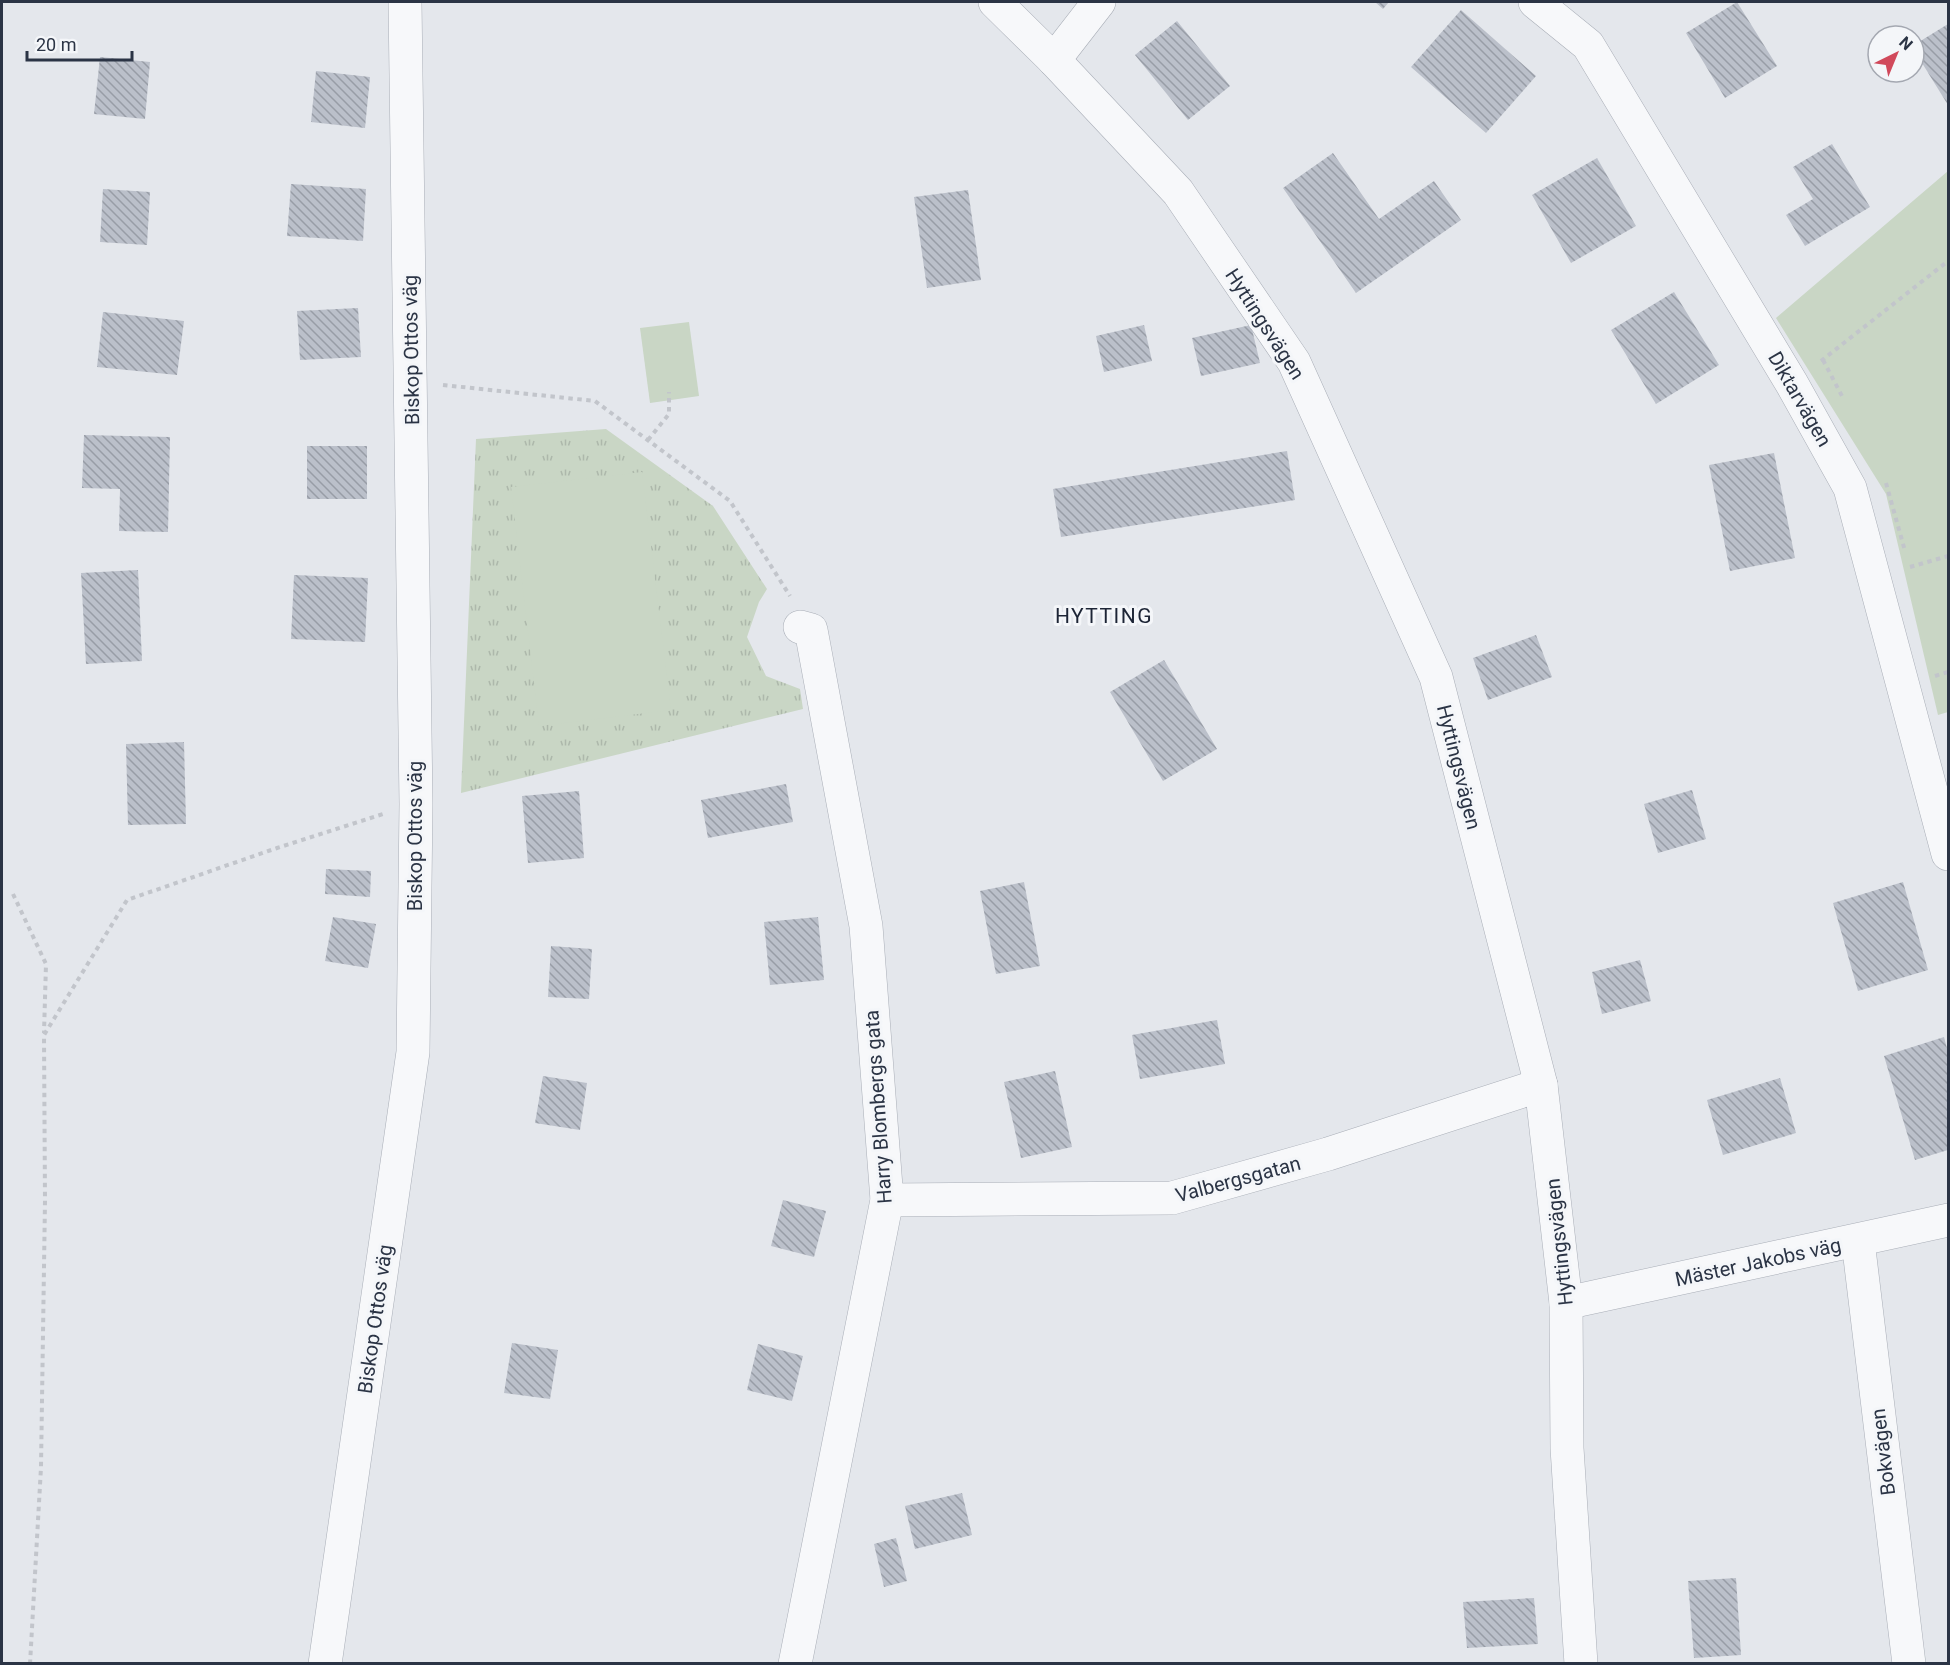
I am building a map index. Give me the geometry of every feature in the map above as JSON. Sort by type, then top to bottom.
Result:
[{"type":"street","name":"Biskop Ottos väg","points":[[325,1664],[413,1052],[416,804],[405,2]]},
{"type":"street","name":"Hyttingsvägen","points":[[995,2],[1054,60],[1178,192],[1294,362],[1436,677],[1541,1085],[1566,1303],[1567,1448],[1581,1664]]},
{"type":"street","points":[[1054,60],[1099,2]]},
{"type":"street","name":"Diktarvägen","points":[[1535,2],[1588,45],[1792,384],[1850,488],[1948,854]]},
{"type":"street","name":"Harry Blombergs gata","points":[[795,1664],[887,1200],[866,926],[805,628]]},
{"type":"street","name":"Valbergsgatan","points":[[887,1200],[1172,1198],[1328,1154],[1541,1085]]},
{"type":"street","name":"Mäster Jakobs väg","points":[[1566,1303],[1948,1220]]},
{"type":"street","name":"Bokvägen","points":[[1858,1241],[1909,1664]]},
{"type":"path","points":[[1792,384],[1948,261]]},
{"type":"path","points":[[411,382],[596,401],[730,501],[805,628]]},
{"type":"path","points":[[648,440],[669,414],[669,392]]},
{"type":"path","points":[[1910,567],[1948,556]]},
{"type":"path","points":[[44,1035],[127,900],[277,848],[416,804]]},
{"type":"path","points":[[13,894],[46,964],[41,1467],[30,1664]]},
{"type":"green space","points":[[1948,171],[1948,712],[1938,715],[1886,494],[1776,318]]},
{"type":"green space","points":[[689,322],[699,396],[650,403],[640,328]]},
{"type":"green space","points":[[606,429],[713,506],[767,589],[759,602],[747,637],[766,676],[800,689],[803,709],[461,793],[476,439]]},
{"type":"green space","points":[[642,472],[671,710],[539,726],[511,487]]},
{"type":"building","points":[[1375,2],[1389,2],[1383,9]]},
{"type":"building","points":[[1737,2],[1777,66],[1725,98],[1686,33]]},
{"type":"building","points":[[1461,10],[1536,76],[1486,133],[1411,67]]},
{"type":"building","points":[[1177,21],[1230,86],[1188,120],[1135,55]]},
{"type":"building","points":[[1948,24],[1948,105],[1926,69],[1926,38]]},
{"type":"building","points":[[100,57],[150,62],[145,119],[94,114]]},
{"type":"building","points":[[316,71],[370,77],[365,128],[311,122]]},
{"type":"building","points":[[1832,144],[1870,207],[1805,246],[1786,215],[1813,199],[1793,167]]},
{"type":"building","points":[[1333,153],[1379,219],[1434,181],[1461,220],[1356,293],[1283,188]]},
{"type":"building","points":[[1597,158],[1636,226],[1571,263],[1532,195]]},
{"type":"building","points":[[291,184],[366,189],[363,241],[287,236]]},
{"type":"building","points":[[103,189],[150,192],[147,245],[100,242]]},
{"type":"building","points":[[968,190],[981,280],[927,288],[914,197]]},
{"type":"building","points":[[1674,292],[1719,365],[1656,404],[1611,330]]},
{"type":"building","points":[[358,308],[361,357],[300,360],[297,311]]},
{"type":"building","points":[[103,312],[184,321],[177,375],[97,367]]},
{"type":"building","points":[[1144,325],[1152,361],[1104,372],[1096,336]]},
{"type":"building","points":[[1251,325],[1260,363],[1201,376],[1192,338]]},
{"type":"building","points":[[84,435],[170,437],[168,532],[119,531],[120,489],[82,488]]},
{"type":"building","points":[[307,446],[367,446],[367,499],[307,499]]},
{"type":"building","points":[[1287,451],[1295,500],[1061,537],[1053,489]]},
{"type":"building","points":[[1774,453],[1795,558],[1730,571],[1709,465]]},
{"type":"building","points":[[138,570],[142,661],[86,664],[81,573]]},
{"type":"building","points":[[294,575],[368,578],[365,642],[291,639]]},
{"type":"building","points":[[1536,635],[1552,677],[1488,700],[1473,658]]},
{"type":"building","points":[[1164,660],[1217,749],[1163,781],[1110,692]]},
{"type":"building","points":[[184,742],[186,824],[128,825],[126,744]]},
{"type":"building","points":[[786,784],[793,822],[708,838],[701,800]]},
{"type":"building","points":[[1692,790],[1706,839],[1658,853],[1644,804]]},
{"type":"building","points":[[579,791],[584,858],[528,863],[522,796]]},
{"type":"building","points":[[326,869],[371,871],[370,897],[325,894]]},
{"type":"building","points":[[1024,882],[1040,966],[996,974],[980,891]]},
{"type":"building","points":[[1903,882],[1928,970],[1858,991],[1833,903]]},
{"type":"building","points":[[333,917],[376,924],[368,968],[325,961]]},
{"type":"building","points":[[818,917],[824,980],[770,985],[764,922]]},
{"type":"building","points":[[551,946],[592,949],[589,999],[548,997]]},
{"type":"building","points":[[1640,960],[1651,1001],[1602,1014],[1592,972]]},
{"type":"building","points":[[1217,1020],[1225,1064],[1140,1079],[1132,1035]]},
{"type":"building","points":[[1944,1037],[1948,1052],[1948,1150],[1915,1160],[1884,1056]]},
{"type":"building","points":[[1055,1071],[1072,1147],[1021,1158],[1004,1082]]},
{"type":"building","points":[[543,1076],[587,1083],[580,1130],[535,1123]]},
{"type":"building","points":[[1780,1078],[1796,1133],[1723,1155],[1707,1100]]},
{"type":"building","points":[[783,1200],[826,1211],[814,1257],[771,1246]]},
{"type":"building","points":[[512,1343],[558,1350],[550,1399],[504,1393]]},
{"type":"building","points":[[758,1344],[803,1356],[792,1401],[747,1390]]},
{"type":"building","points":[[962,1493],[972,1535],[915,1549],[905,1506]]},
{"type":"building","points":[[896,1538],[907,1581],[884,1587],[874,1544]]},
{"type":"building","points":[[1736,1578],[1741,1655],[1694,1658],[1688,1581]]},
{"type":"building","points":[[1534,1598],[1538,1644],[1467,1648],[1463,1602]]},
{"type":"district","name":"HYTTING","points":[[1104,616]]}]
